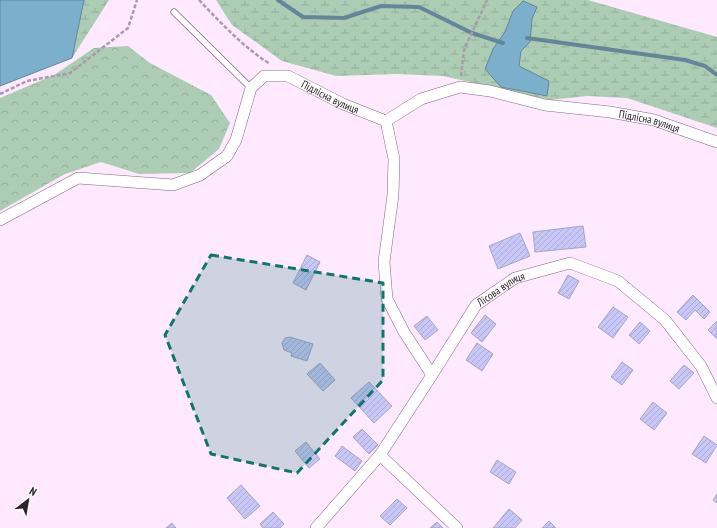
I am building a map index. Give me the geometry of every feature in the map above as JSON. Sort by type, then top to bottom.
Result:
[{"type":"street","name":"Підлісна вулиця","points":[[251,88],[264,76],[288,76],[343,104],[386,121],[421,99],[460,87],[490,91],[545,104],[610,112],[654,120],[717,142]]},
{"type":"street","points":[[0,220],[78,178],[173,185],[200,175],[227,156],[236,140],[251,88]]},
{"type":"street","points":[[386,121],[394,160],[393,195],[384,262],[387,299],[404,332],[432,375]]},
{"type":"street","name":"Лісова вулиця","points":[[316,528],[380,455],[476,304],[515,278],[570,263],[618,281],[665,320],[700,366],[717,398]]},
{"type":"street","points":[[380,455],[457,528]]},
{"type":"lane","points":[[174,12],[251,88]]},
{"type":"path","points":[[0,94],[27,81],[70,73],[128,28],[137,0]]},
{"type":"path","points":[[199,0],[257,56],[288,76]]},
{"type":"path","points":[[460,87],[464,50],[488,0]]},
{"type":"highlighted area","points":[[211,255],[383,283],[383,380],[297,473],[211,454],[165,335]]},
{"type":"green space","points":[[84,0],[109,0],[72,58]]},
{"type":"green space","points":[[216,0],[588,0],[717,37],[717,128],[627,98],[587,96],[550,100],[443,76],[397,74],[336,76],[282,61],[232,25]]},
{"type":"green space","points":[[128,46],[150,63],[211,95],[230,123],[219,149],[190,173],[139,174],[101,162],[65,174],[0,211],[0,98],[54,75],[94,48]]},
{"type":"water","points":[[0,0],[84,0],[72,58],[0,86]]},
{"type":"water","points":[[523,1],[537,7],[532,19],[530,42],[521,51],[519,66],[549,81],[547,96],[501,87],[485,69],[493,49],[505,32],[513,11]]},
{"type":"building","points":[[583,226],[586,247],[535,252],[533,232]]},
{"type":"building","points":[[520,233],[530,256],[498,269],[489,246]]},
{"type":"building","points":[[307,255],[320,262],[306,290],[293,283]]},
{"type":"building","points":[[568,275],[579,281],[569,299],[558,293]]},
{"type":"building","points":[[693,295],[710,312],[704,319],[695,310],[686,320],[677,312]]},
{"type":"building","points":[[613,307],[628,317],[613,338],[598,327]]},
{"type":"building","points":[[485,315],[496,324],[482,342],[471,333]]},
{"type":"building","points":[[427,316],[438,330],[425,340],[414,326]]},
{"type":"building","points":[[717,321],[717,339],[708,330]]},
{"type":"building","points":[[640,322],[650,331],[639,344],[629,335]]},
{"type":"building","points":[[290,337],[313,344],[307,361],[291,356],[292,353],[284,350],[282,343],[285,338]]},
{"type":"building","points":[[477,343],[493,354],[482,371],[466,360]]},
{"type":"building","points":[[622,362],[633,370],[622,385],[611,377]]},
{"type":"building","points":[[320,363],[335,380],[323,391],[307,374]]},
{"type":"building","points":[[684,365],[694,373],[679,389],[670,381]]},
{"type":"building","points":[[369,382],[392,406],[374,423],[351,398]]},
{"type":"building","points":[[653,402],[667,413],[654,430],[640,419]]},
{"type":"building","points":[[362,429],[378,445],[369,454],[353,437]]},
{"type":"building","points":[[704,436],[717,445],[706,463],[692,454]]},
{"type":"building","points":[[306,442],[320,459],[309,468],[295,451]]},
{"type":"building","points":[[342,446],[362,461],[355,471],[335,456]]},
{"type":"building","points":[[497,460],[516,472],[509,484],[490,472]]},
{"type":"building","points":[[241,485],[260,506],[245,519],[227,498]]},
{"type":"building","points":[[717,494],[717,503],[713,500]]},
{"type":"building","points":[[397,499],[407,508],[390,525],[380,516]]},
{"type":"building","points":[[509,509],[522,520],[515,528],[493,528]]},
{"type":"building","points":[[273,512],[284,524],[280,528],[263,528],[260,524]]},
{"type":"building","points":[[549,521],[556,528],[542,528]]},
{"type":"building","points":[[437,522],[443,528],[430,528]]},
{"type":"building","points":[[172,523],[176,528],[166,528]]},
{"type":"waterway","points":[[278,0],[303,17],[344,18],[381,6],[419,7],[472,33],[503,43]]},
{"type":"waterway","points":[[527,38],[685,60],[705,66],[717,75]]}]
